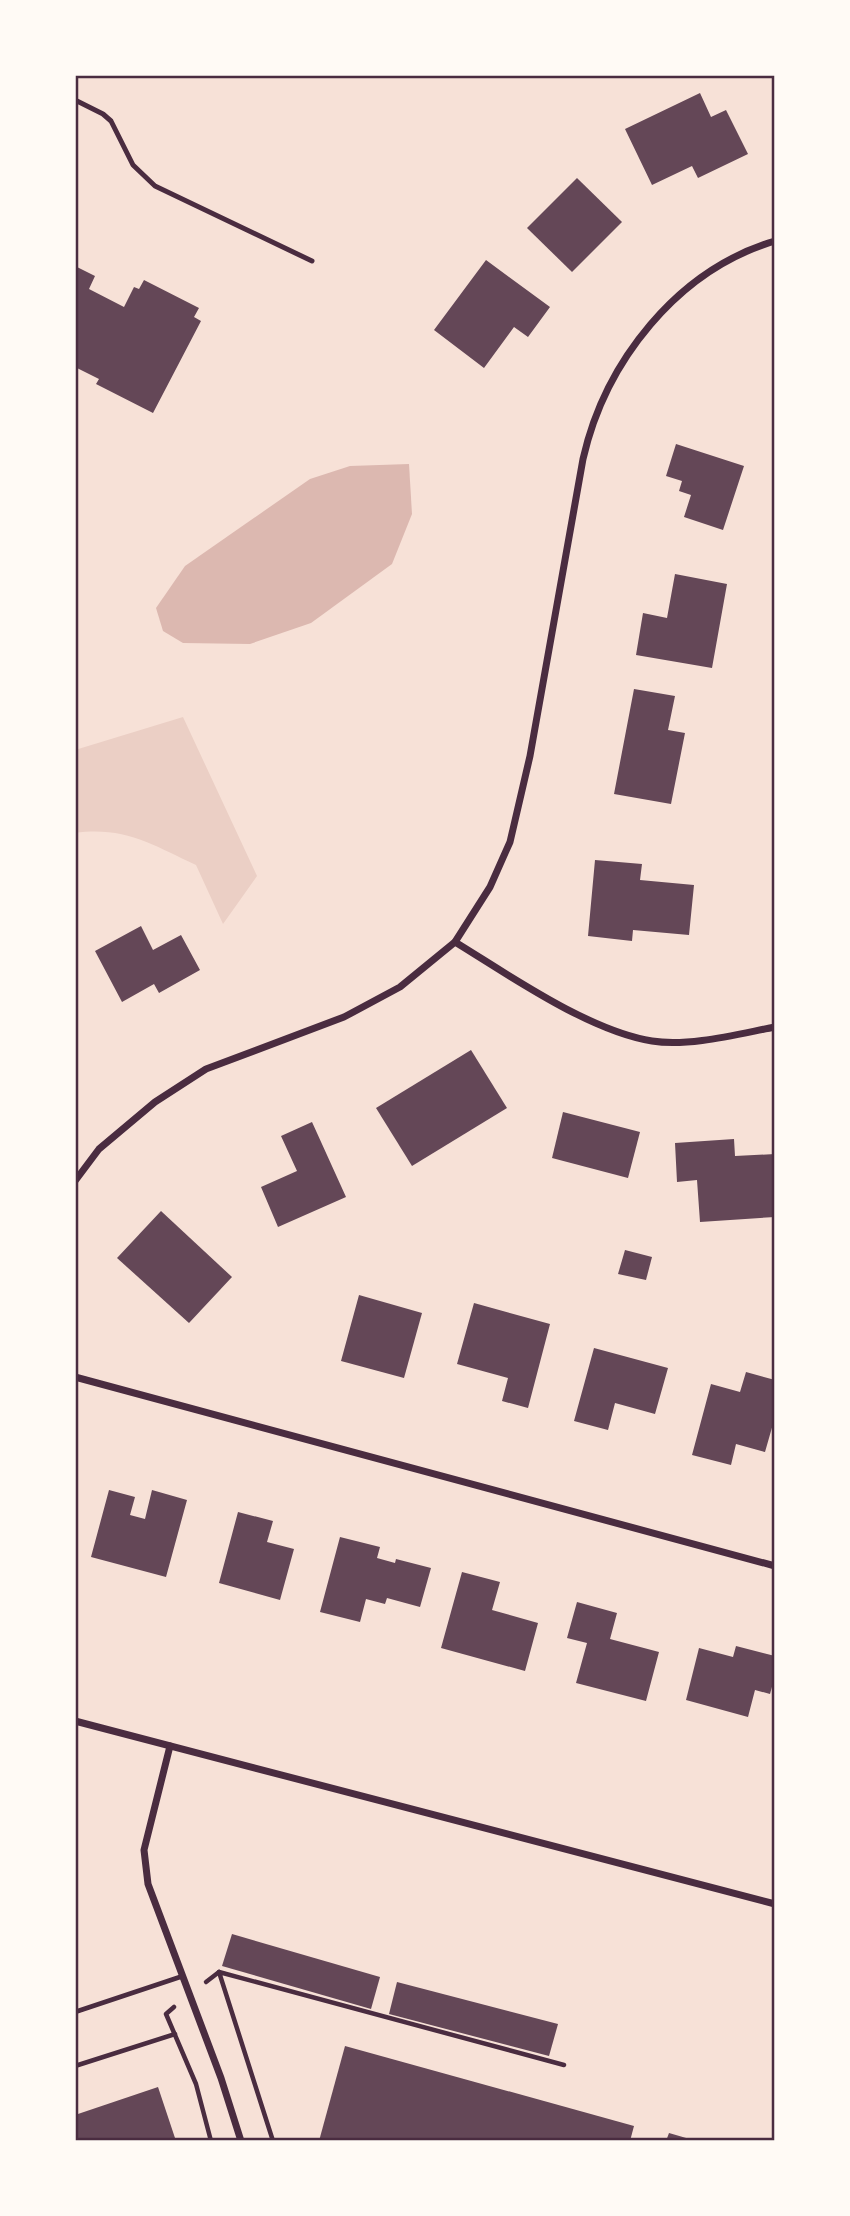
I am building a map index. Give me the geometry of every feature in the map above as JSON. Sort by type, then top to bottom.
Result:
[{"type":"street","points":[[75,1181],[99,1149],[155,1102],[206,1069],[344,1017],[400,987],[455,942],[490,887],[510,842],[530,756],[589,430],[604,394],[623,360],[647,329],[681,294],[729,258],[775,241]]},
{"type":"street","points":[[455,942],[548,998],[609,1029],[653,1041],[705,1040],[775,1027]]},
{"type":"street","points":[[75,1377],[775,1566]]},
{"type":"street","points":[[75,1721],[775,1904]]},
{"type":"street","points":[[170,1746],[144,1850],[148,1884],[221,2078],[240,2141]]},
{"type":"lane","points":[[75,100],[111,121],[133,165],[155,186],[312,261]]},
{"type":"lane","points":[[75,2012],[183,1976]]},
{"type":"path","points":[[273,2141],[219,1972],[564,2065]]},
{"type":"path","points":[[75,2066],[175,2034],[196,2084],[211,2141]]},
{"type":"shaded area","points":[[409,464],[412,514],[392,564],[311,623],[250,644],[183,643],[163,631],[156,608],[185,566],[310,479],[350,466]]},
{"type":"shaded area","points":[[183,717],[257,876],[223,924],[196,865],[152,844],[123,835],[109,832],[75,833],[75,750]]},
{"type":"building","points":[[700,93],[711,117],[726,110],[748,154],[698,178],[692,166],[652,185],[625,129]]},
{"type":"building","points":[[577,178],[622,222],[572,272],[527,228]]},
{"type":"building","points":[[486,260],[550,307],[528,337],[514,327],[484,368],[434,330]]},
{"type":"building","points":[[75,266],[95,276],[89,289],[124,307],[134,287],[139,289],[144,280],[199,308],[194,317],[201,321],[153,413],[96,384],[99,379],[75,367]]},
{"type":"building","points":[[676,444],[744,466],[723,530],[684,517],[691,495],[679,491],[682,481],[666,476]]},
{"type":"building","points":[[675,574],[727,584],[712,668],[636,655],[643,613],[667,618]]},
{"type":"building","points":[[634,689],[675,696],[668,730],[685,733],[671,804],[614,794]]},
{"type":"building","points":[[595,860],[642,864],[640,880],[694,885],[689,935],[633,930],[632,941],[588,936]]},
{"type":"building","points":[[141,926],[153,950],[181,935],[200,970],[159,993],[154,984],[122,1002],[95,951]]},
{"type":"building","points":[[471,1050],[507,1108],[412,1166],[376,1108]]},
{"type":"building","points":[[563,1112],[640,1132],[628,1178],[552,1158]]},
{"type":"building","points":[[312,1122],[346,1197],[278,1227],[261,1187],[297,1171],[281,1136]]},
{"type":"building","points":[[734,1139],[735,1156],[775,1154],[775,1217],[700,1222],[697,1180],[677,1182],[675,1143]]},
{"type":"building","points":[[161,1211],[232,1277],[189,1323],[117,1258]]},
{"type":"building","points":[[625,1250],[652,1257],[646,1280],[618,1274]]},
{"type":"building","points":[[359,1295],[422,1313],[404,1378],[341,1361]]},
{"type":"building","points":[[474,1303],[550,1324],[528,1408],[502,1401],[508,1378],[457,1364]]},
{"type":"building","points":[[594,1348],[668,1368],[655,1414],[615,1403],[608,1430],[574,1421]]},
{"type":"building","points":[[746,1372],[775,1380],[775,1417],[765,1452],[736,1444],[731,1465],[692,1455],[711,1384],[740,1392]]},
{"type":"building","points":[[109,1490],[135,1497],[130,1515],[145,1519],[152,1490],[187,1500],[166,1577],[91,1557]]},
{"type":"building","points":[[238,1512],[273,1521],[267,1542],[294,1549],[280,1600],[219,1583]]},
{"type":"building","points":[[340,1537],[380,1547],[377,1558],[395,1563],[396,1559],[431,1568],[420,1607],[387,1598],[385,1604],[366,1599],[360,1622],[320,1612]]},
{"type":"building","points":[[462,1572],[500,1582],[492,1610],[538,1623],[525,1671],[441,1648]]},
{"type":"building","points":[[577,1602],[617,1613],[610,1639],[659,1652],[646,1701],[576,1683],[587,1643],[567,1638]]},
{"type":"building","points":[[736,1646],[775,1656],[775,1676],[770,1694],[755,1690],[748,1717],[686,1700],[699,1648],[733,1657]]},
{"type":"building","points":[[232,1934],[380,1977],[371,2009],[222,1966]]},
{"type":"building","points":[[397,1982],[558,2024],[549,2056],[389,2014]]},
{"type":"building","points":[[345,2046],[634,2126],[630,2141],[319,2141]]},
{"type":"building","points":[[158,2087],[176,2141],[75,2141],[75,2115]]},
{"type":"building","points":[[669,2133],[693,2140],[693,2141],[666,2141]]}]
